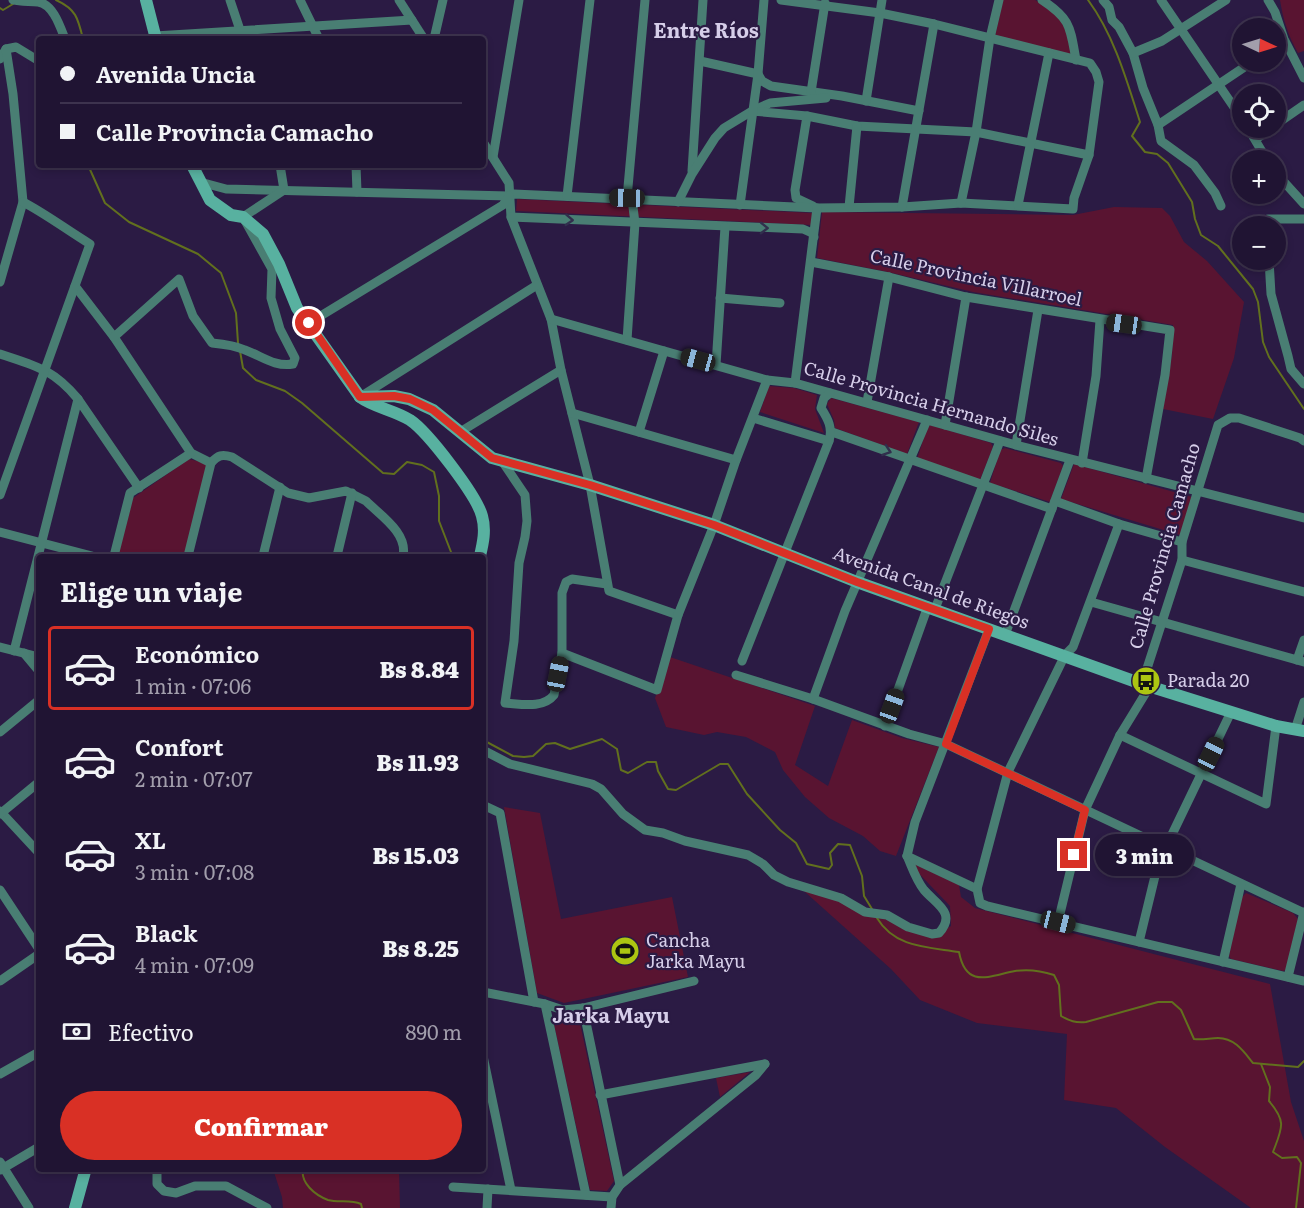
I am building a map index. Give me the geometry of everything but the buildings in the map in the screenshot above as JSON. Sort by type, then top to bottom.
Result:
[{"type":"street","points":[[14,0],[36,1],[47,6],[52,11],[64,36]]},
{"type":"street","points":[[146,0],[156,36]]},
{"type":"street","points":[[230,0],[242,35]]},
{"type":"street","points":[[300,0],[318,36]]},
{"type":"street","points":[[399,0],[422,36]]},
{"type":"street","points":[[436,36],[443,0]]},
{"type":"street","points":[[493,157],[519,0]]},
{"type":"street","points":[[567,196],[590,0]]},
{"type":"street","points":[[627,340],[635,223],[629,198],[645,0]]},
{"type":"street","points":[[692,174],[704,0]]},
{"type":"street","points":[[740,205],[758,74],[764,0]]},
{"type":"street","points":[[200,182],[226,189],[567,196],[818,208],[902,207],[961,203],[1073,209],[1074,198],[1089,155],[1099,81],[1090,63],[934,24],[825,3],[781,0]]},
{"type":"street","points":[[866,101],[882,0]]},
{"type":"street","points":[[961,203],[976,132],[990,38],[999,0]]},
{"type":"street","points":[[1042,0],[1061,12],[1070,29],[1076,60]]},
{"type":"street","points":[[1103,0],[1112,20],[1119,27],[1133,53],[1143,88],[1158,125],[1161,141],[1194,165],[1221,206]]},
{"type":"street","points":[[1161,0],[1232,104]]},
{"type":"street","points":[[1133,53],[1162,41],[1226,0]]},
{"type":"street","points":[[1268,0],[1277,18]]},
{"type":"street","points":[[1274,0],[1275,12]]},
{"type":"street","points":[[811,92],[825,3]]},
{"type":"street","points":[[199,36],[242,35],[313,26],[412,20]]},
{"type":"street","points":[[902,207],[934,24]]},
{"type":"street","points":[[1286,42],[1300,60],[1304,78]]},
{"type":"street","points":[[0,59],[6,49],[16,47],[36,59]]},
{"type":"street","points":[[0,282],[23,201],[13,94],[6,49]]},
{"type":"street","points":[[1018,205],[1049,53]]},
{"type":"street","points":[[700,61],[758,74],[762,81],[771,86],[842,96],[919,111]]},
{"type":"street","points":[[1158,125],[1237,72]]},
{"type":"street","points":[[678,202],[692,174],[724,128],[770,103],[842,96]]},
{"type":"street","points":[[1286,118],[1304,105]]},
{"type":"street","points":[[752,111],[807,116],[857,126],[976,132],[1089,155]]},
{"type":"street","points":[[807,116],[795,198],[818,208]]},
{"type":"street","points":[[849,207],[857,126]]},
{"type":"street","points":[[1256,139],[1262,150]]},
{"type":"street","points":[[486,146],[508,183],[512,195],[511,217],[551,319],[561,370],[590,485],[609,591],[678,615]]},
{"type":"street","points":[[193,168],[210,200],[221,210],[243,217],[263,234],[279,264],[297,309],[360,397],[367,402],[388,408],[411,421],[434,443],[479,506],[484,528],[480,554]]},
{"type":"street","points":[[280,168],[284,190]]},
{"type":"street","points":[[357,168],[357,192]]},
{"type":"street","points":[[1286,184],[1304,204]]},
{"type":"street","points":[[243,217],[284,190]]},
{"type":"street","points":[[309,323],[503,205],[512,195]]},
{"type":"street","points":[[0,495],[90,244],[23,201]]},
{"type":"street","points":[[795,383],[818,208]]},
{"type":"street","points":[[114,336],[179,279],[193,316],[212,344],[229,345],[283,366],[293,364],[295,358],[279,330],[272,298],[272,269],[243,217]]},
{"type":"street","points":[[511,217],[803,229],[812,233],[814,237]]},
{"type":"street","points":[[1286,219],[1304,219]]},
{"type":"street","points":[[716,365],[725,227]]},
{"type":"street","name":"Calle Provincia Villarroel","points":[[811,262],[889,277],[966,297],[1170,330],[1165,375],[1146,479]]},
{"type":"street","points":[[1270,270],[1271,294],[1291,369],[1304,384]]},
{"type":"street","points":[[867,402],[889,277]]},
{"type":"street","points":[[360,397],[537,285]]},
{"type":"street","points":[[75,286],[114,336],[191,453],[211,463]]},
{"type":"street","points":[[945,424],[966,297]]},
{"type":"street","points":[[720,298],[780,303]]},
{"type":"street","points":[[1016,446],[1038,310]]},
{"type":"street","name":"Calle Provincia Hernando Siles","points":[[551,319],[767,380],[795,383],[867,402],[1016,446],[1304,518]]},
{"type":"street","points":[[1082,463],[1096,376],[1100,320]]},
{"type":"street","points":[[639,432],[664,351]]},
{"type":"street","points":[[0,354],[45,368],[69,388],[139,488]]},
{"type":"street","points":[[460,432],[561,370]]},
{"type":"street","points":[[562,653],[657,690],[678,615],[767,380]]},
{"type":"street","points":[[741,660],[830,437],[829,420],[821,408],[824,398],[830,393]]},
{"type":"street","name":"Avenida Canal de Riegos","points":[[360,397],[394,396],[410,399],[433,410],[492,458],[590,485],[714,525],[857,582],[1146,685],[1276,726],[1299,730]]},
{"type":"street","points":[[39,554],[78,399]]},
{"type":"street","points":[[572,413],[736,460]]},
{"type":"street","points":[[753,418],[911,460],[983,485],[1182,542]]},
{"type":"street","name":"Calle Provincia Camacho","points":[[1058,922],[1085,810],[1146,685],[1161,622],[1182,560],[1182,542],[1218,425],[1224,420],[1239,418],[1304,441]]},
{"type":"street","points":[[813,699],[857,582],[927,420]]},
{"type":"street","points":[[885,726],[1000,441]]},
{"type":"street","points":[[115,554],[130,493],[191,453]]},
{"type":"street","points":[[188,554],[211,463],[216,457],[223,455],[232,457],[288,493],[309,498],[346,491],[352,493],[366,501],[400,535],[403,554]]},
{"type":"street","points":[[1005,635],[1070,460]]},
{"type":"street","points":[[502,461],[525,495],[527,521],[519,563],[514,641],[505,704],[543,704],[550,701],[554,695],[562,653],[562,593],[566,582],[572,579],[607,584]]},
{"type":"street","points":[[264,554],[280,488]]},
{"type":"street","points":[[337,554],[352,493]]},
{"type":"street","points":[[1119,524],[1073,647],[1065,655],[1008,772],[977,889],[977,897],[980,903],[1304,981]]},
{"type":"street","points":[[0,532],[85,554]]},
{"type":"street","points":[[1182,560],[1304,592]]},
{"type":"street","points":[[14,651],[36,565]]},
{"type":"street","points":[[1091,602],[1301,661],[1304,640]]},
{"type":"street","points":[[486,752],[510,764],[592,784],[601,789],[634,823],[645,830],[663,833],[685,842],[748,855],[763,864],[774,875],[788,882],[841,898],[865,912],[886,915],[908,927],[932,934],[939,933],[946,921],[945,913],[924,890],[907,856],[915,822],[989,629]]},
{"type":"street","points":[[0,647],[36,656]]},
{"type":"street","points":[[24,653],[36,667]]},
{"type":"street","points":[[736,675],[813,699],[885,726],[946,744],[1165,849],[1304,912],[1288,977]]},
{"type":"street","points":[[0,732],[36,702]]},
{"type":"street","points":[[1299,730],[1304,702]]},
{"type":"street","points":[[1139,942],[1156,872],[1165,849],[1231,712]]},
{"type":"street","points":[[1120,735],[1266,804],[1276,726]]},
{"type":"street","points":[[36,784],[0,813],[36,850]]},
{"type":"street","points":[[486,806],[500,813],[534,1002]]},
{"type":"street","points":[[907,856],[977,889]]},
{"type":"street","points":[[1223,962],[1241,884]]},
{"type":"street","points":[[0,890],[36,944]]},
{"type":"street","points":[[0,981],[36,956]]},
{"type":"street","points":[[486,993],[545,1004],[562,1010],[583,1008],[694,981]]},
{"type":"street","points":[[545,1004],[586,1195]]},
{"type":"street","points":[[583,1008],[620,1185]]},
{"type":"street","points":[[0,1074],[36,1054]]},
{"type":"street","points":[[600,1095],[765,1064],[756,1075],[620,1185],[612,1197],[610,1208]]},
{"type":"street","points":[[486,1070],[511,1190]]},
{"type":"street","points":[[29,1208],[1,1167],[36,1149]]},
{"type":"street","points":[[75,1208],[85,1172]]},
{"type":"street","points":[[157,1172],[157,1184],[165,1191],[176,1193],[195,1186],[226,1186],[267,1208]]},
{"type":"street","points":[[453,1187],[612,1197]]},
{"type":"street","points":[[487,1208],[488,1189]]},
{"type":"shaded area","points":[[1003,0],[1035,0],[1046,6],[1061,19],[1066,29],[1071,53],[1068,56],[995,36]]},
{"type":"shaded area","points":[[1280,0],[1304,0],[1304,51],[1298,53],[1286,26],[1286,18],[1283,18]]},
{"type":"shaded area","points":[[517,199],[813,213],[812,225],[516,211]]},
{"type":"shaded area","points":[[1114,207],[1162,208],[1170,216],[1184,242],[1207,261],[1244,302],[1234,358],[1213,419],[1163,409],[1172,355],[1173,325],[973,292],[817,258],[822,212],[1073,215]]},
{"type":"shaded area","points":[[769,386],[794,388],[817,395],[815,409],[824,433],[760,412]]},
{"type":"shaded area","points":[[831,398],[919,422],[907,454],[835,428],[827,404]]},
{"type":"shaded area","points":[[930,425],[991,443],[993,447],[980,480],[917,459]]},
{"type":"shaded area","points":[[1005,448],[1061,463],[1063,466],[1050,502],[990,483],[1000,450]]},
{"type":"shaded area","points":[[189,459],[209,464],[186,554],[119,554],[133,498]]},
{"type":"shaded area","points":[[1074,464],[1192,497],[1180,535],[1061,499]]},
{"type":"shaded area","points":[[670,657],[815,706],[795,765],[828,786],[852,720],[902,738],[939,747],[896,856],[880,851],[863,836],[829,818],[805,797],[783,770],[775,752],[746,737],[717,732],[704,735],[666,727],[655,698]]},
{"type":"shaded area","points":[[504,807],[540,813],[561,919],[672,897],[688,977],[564,1003],[537,993]]},
{"type":"shaded area","points":[[906,860],[959,885],[961,897],[975,908],[1270,984],[1291,1102],[1304,1141],[1304,1208],[1251,1208],[1165,1147],[1116,1108],[1064,1100],[1067,1034],[977,1023],[920,1000],[891,969],[795,883],[932,937],[951,926],[950,906]]},
{"type":"shaded area","points":[[1246,893],[1293,913],[1298,919],[1286,970],[1231,959],[1229,956],[1241,898]]},
{"type":"shaded area","points":[[578,1014],[614,1181],[607,1191],[590,1190],[553,1020]]},
{"type":"shaded area","points":[[750,1072],[720,1097],[716,1078]]},
{"type":"shaded area","points":[[274,1172],[399,1172],[400,1208],[283,1208]]},
{"type":"waterway","points":[[56,0],[68,7],[75,15],[82,36]]},
{"type":"waterway","points":[[1088,0],[1112,43],[1130,91],[1140,122],[1132,136],[1145,152],[1157,154],[1168,163],[1192,202],[1201,235],[1218,246],[1253,289],[1258,302],[1263,342],[1269,357],[1304,409]]},
{"type":"waterway","points":[[0,8],[3,10],[13,4]]},
{"type":"waterway","points":[[89,168],[105,203],[129,222],[198,254],[221,273],[236,313],[238,343]]},
{"type":"waterway","points":[[240,351],[243,368],[256,380],[285,391],[302,403],[383,473],[394,474],[407,462],[422,465],[434,472],[439,496],[439,521],[450,554]]},
{"type":"waterway","points":[[486,742],[513,756],[524,757],[533,756],[546,744],[555,743],[570,749],[602,739],[617,749],[621,770],[628,773],[647,762],[656,762],[658,771],[668,789],[676,790],[720,764],[728,764],[747,794],[780,830],[796,843],[807,864],[829,869],[832,865],[830,853],[838,844],[850,845],[862,876],[864,896],[872,909]]},
{"type":"waterway","points":[[877,918],[884,928],[903,941],[924,947],[959,952],[962,964],[973,976],[988,977],[1025,970],[1054,975],[1059,985],[1061,1016],[1070,1020],[1086,1022],[1158,1002],[1172,1002],[1181,1010],[1194,1039],[1229,1040],[1238,1046],[1253,1063],[1298,1067],[1304,1061]]},
{"type":"waterway","points":[[1261,1064],[1270,1087],[1269,1101],[1281,1120],[1273,1152],[1282,1158],[1297,1157],[1301,1163],[1296,1208]]},
{"type":"waterway","points":[[303,1172],[306,1183],[318,1195],[332,1201],[361,1204],[362,1208]]},
{"type":"place","name":"Parada 20","points":[[1146,681]]},
{"type":"place","name":"Cancha Jarka Mayu","points":[[625,951]]},
{"type":"district","name":"Entre Ríos","points":[[706,31]]},
{"type":"district","name":"Jarka Mayu","points":[[611,1016]]},
{"type":"route","points":[[309,323],[360,397],[394,396],[410,399],[433,410],[492,458],[590,485],[714,525],[857,582],[989,629],[946,744],[1085,810],[1074,855]]}]
